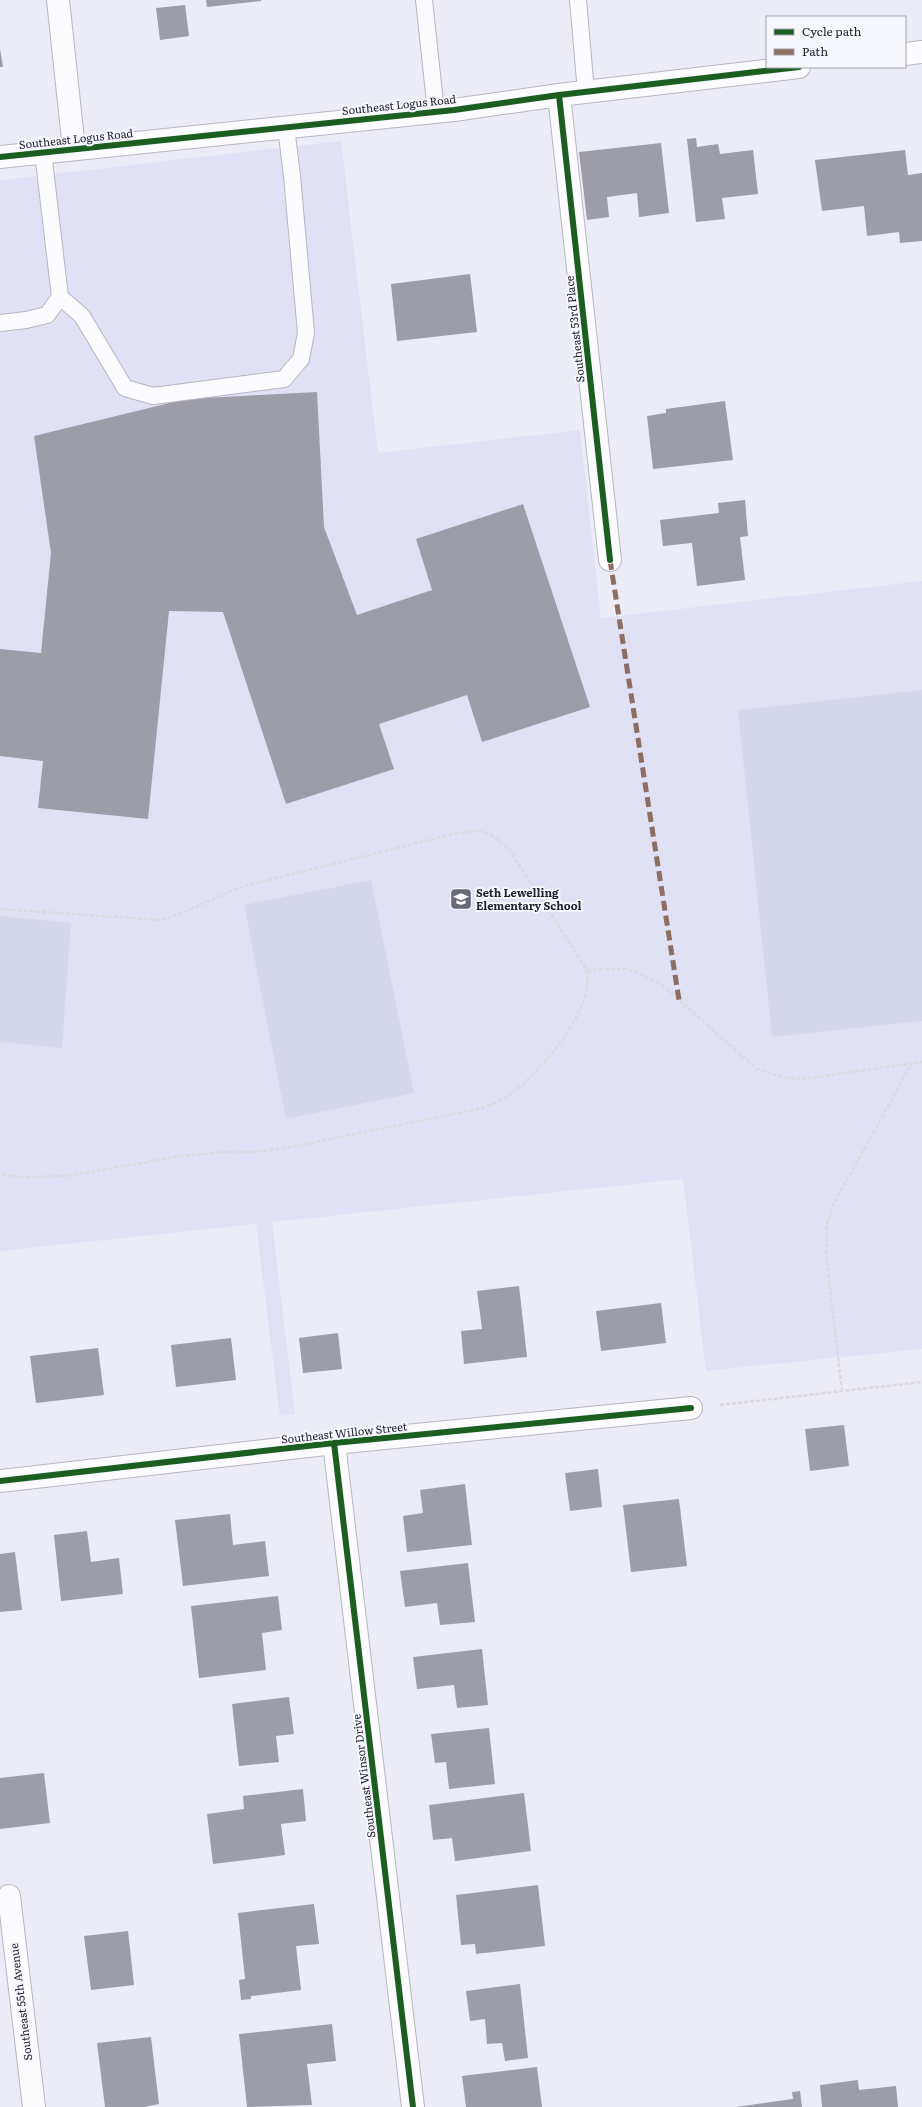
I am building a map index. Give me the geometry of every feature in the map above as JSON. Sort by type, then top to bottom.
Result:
[{"type":"street","points":[[58,0],[74,148]]},
{"type":"street","points":[[906,54],[922,52]]},
{"type":"street","name":"Southeast Logus Road","points":[[0,157],[74,148],[436,112],[559,95],[790,68]]},
{"type":"street","name":"Southeast 53rd Place","points":[[559,95],[610,560]]},
{"type":"street","name":"Southeast Willow Street","points":[[0,1481],[334,1443],[691,1408]]},
{"type":"street","name":"Southeast Winsor Drive","points":[[334,1443],[413,2107]]},
{"type":"street","name":"Southeast 55th Avenue","points":[[9,1896],[34,2107]]},
{"type":"lane","points":[[424,0],[436,112]]},
{"type":"lane","points":[[578,0],[586,92]]},
{"type":"lane","points":[[60,298],[82,316],[125,388],[153,396],[284,379],[301,359],[306,333],[292,176],[286,127]]},
{"type":"lane","points":[[0,323],[26,320],[47,315],[60,298],[43,152]]},
{"type":"path","points":[[0,909],[161,920],[177,916],[218,896],[244,886],[458,832],[479,831],[493,836],[508,848],[587,970],[587,988],[580,1011],[562,1040],[534,1073],[506,1098],[482,1108],[292,1147],[256,1152],[224,1152],[181,1156],[66,1176],[20,1177],[0,1174]]},
{"type":"path","points":[[587,970],[628,969],[660,983],[757,1069],[781,1077],[802,1079],[922,1062]]},
{"type":"path","points":[[842,1391],[826,1252],[827,1225],[833,1205],[912,1063]]},
{"type":"path","points":[[691,1408],[922,1382]]},
{"type":"shaded area","name":"Seth Lewelling Elementary School","points":[[341,141],[378,453],[580,430],[601,618],[922,581],[922,1349],[706,1371],[683,1179],[272,1222],[295,1414],[280,1416],[256,1224],[0,1251],[0,180]]},
{"type":"shaded area","points":[[922,690],[922,1021],[772,1037],[738,710]]},
{"type":"shaded area","points":[[371,880],[414,1093],[286,1119],[244,905]]},
{"type":"shaded area","points":[[0,916],[71,923],[62,1048],[0,1042]]},
{"type":"building","points":[[206,0],[261,0],[261,1],[207,7]]},
{"type":"building","points":[[185,5],[189,36],[160,40],[156,8]]},
{"type":"building","points":[[0,49],[3,67],[0,67]]},
{"type":"building","points":[[696,138],[697,147],[718,144],[720,154],[753,150],[758,194],[722,198],[725,219],[696,222],[687,139]]},
{"type":"building","points":[[661,143],[669,213],[639,217],[637,193],[607,197],[609,217],[587,220],[579,152]]},
{"type":"building","points":[[905,150],[908,175],[922,173],[922,241],[900,243],[899,232],[867,236],[864,206],[822,211],[815,160]]},
{"type":"building","points":[[470,274],[477,332],[397,341],[391,284]]},
{"type":"building","points":[[317,392],[324,527],[357,615],[432,590],[416,539],[523,504],[590,707],[482,742],[467,695],[379,724],[394,769],[286,804],[223,612],[169,611],[148,819],[38,808],[43,761],[0,756],[0,649],[41,653],[51,553],[34,436],[186,399]]},
{"type":"building","points":[[725,401],[733,460],[653,469],[647,416],[666,413],[666,409]]},
{"type":"building","points":[[745,500],[748,536],[740,537],[745,580],[697,586],[692,543],[663,546],[660,520],[719,513],[718,503]]},
{"type":"building","points":[[519,1286],[527,1357],[464,1364],[461,1331],[482,1329],[477,1291]]},
{"type":"building","points":[[661,1303],[666,1343],[601,1351],[596,1311]]},
{"type":"building","points":[[338,1333],[342,1369],[303,1373],[299,1338]]},
{"type":"building","points":[[231,1338],[236,1380],[176,1387],[171,1345]]},
{"type":"building","points":[[98,1348],[104,1395],[36,1403],[30,1356]]},
{"type":"building","points":[[844,1425],[849,1466],[810,1471],[805,1429]]},
{"type":"building","points":[[598,1469],[602,1507],[570,1511],[565,1473]]},
{"type":"building","points":[[465,1484],[472,1545],[407,1552],[403,1516],[423,1513],[420,1490]]},
{"type":"building","points":[[679,1499],[687,1566],[631,1572],[623,1505]]},
{"type":"building","points":[[230,1514],[233,1545],[265,1541],[269,1576],[183,1586],[175,1520]]},
{"type":"building","points":[[87,1531],[91,1562],[119,1558],[123,1594],[61,1601],[54,1535]]},
{"type":"building","points":[[15,1552],[22,1610],[0,1612],[0,1554]]},
{"type":"building","points":[[468,1563],[475,1622],[440,1625],[437,1603],[405,1607],[400,1571]]},
{"type":"building","points":[[278,1596],[282,1630],[262,1633],[266,1670],[199,1678],[191,1606]]},
{"type":"building","points":[[482,1649],[488,1705],[457,1708],[454,1685],[417,1689],[413,1657]]},
{"type":"building","points":[[289,1697],[294,1734],[276,1736],[279,1762],[239,1766],[232,1704]]},
{"type":"building","points":[[489,1728],[495,1784],[449,1789],[446,1762],[435,1763],[431,1734]]},
{"type":"building","points":[[44,1773],[50,1823],[0,1829],[0,1778]]},
{"type":"building","points":[[303,1789],[306,1821],[281,1824],[285,1855],[213,1864],[207,1814],[244,1809],[243,1796]]},
{"type":"building","points":[[524,1793],[531,1851],[455,1861],[452,1838],[433,1840],[429,1805]]},
{"type":"building","points":[[538,1885],[545,1946],[476,1954],[475,1944],[461,1945],[456,1895]]},
{"type":"building","points":[[314,1904],[319,1944],[296,1946],[301,1990],[251,1996],[251,1999],[241,2000],[239,1980],[245,1979],[238,1913]]},
{"type":"building","points":[[128,1931],[134,1985],[91,1990],[84,1936]]},
{"type":"building","points":[[520,1984],[528,2058],[505,2061],[502,2043],[487,2044],[485,2019],[470,2021],[466,1991]]},
{"type":"building","points":[[332,2024],[336,2061],[307,2064],[312,2105],[247,2107],[239,2034]]},
{"type":"building","points":[[151,2037],[159,2104],[144,2107],[105,2107],[97,2043]]},
{"type":"building","points":[[537,2067],[542,2107],[466,2107],[462,2076]]},
{"type":"building","points":[[858,2080],[859,2090],[896,2086],[898,2107],[822,2107],[820,2085]]},
{"type":"building","points":[[800,2091],[802,2107],[736,2107],[793,2099],[792,2092]]},
{"type":"marked path","points":[[610,560],[679,1000]]},
{"type":"cycle path","points":[[0,157],[454,110],[559,95],[790,68]]},
{"type":"cycle path","points":[[559,95],[610,560]]},
{"type":"cycle path","points":[[0,1481],[334,1443],[691,1408]]},
{"type":"cycle path","points":[[334,1443],[413,2107]]},
{"type":"place","name":"Seth Lewelling Elementary School","points":[[461,899]]}]
